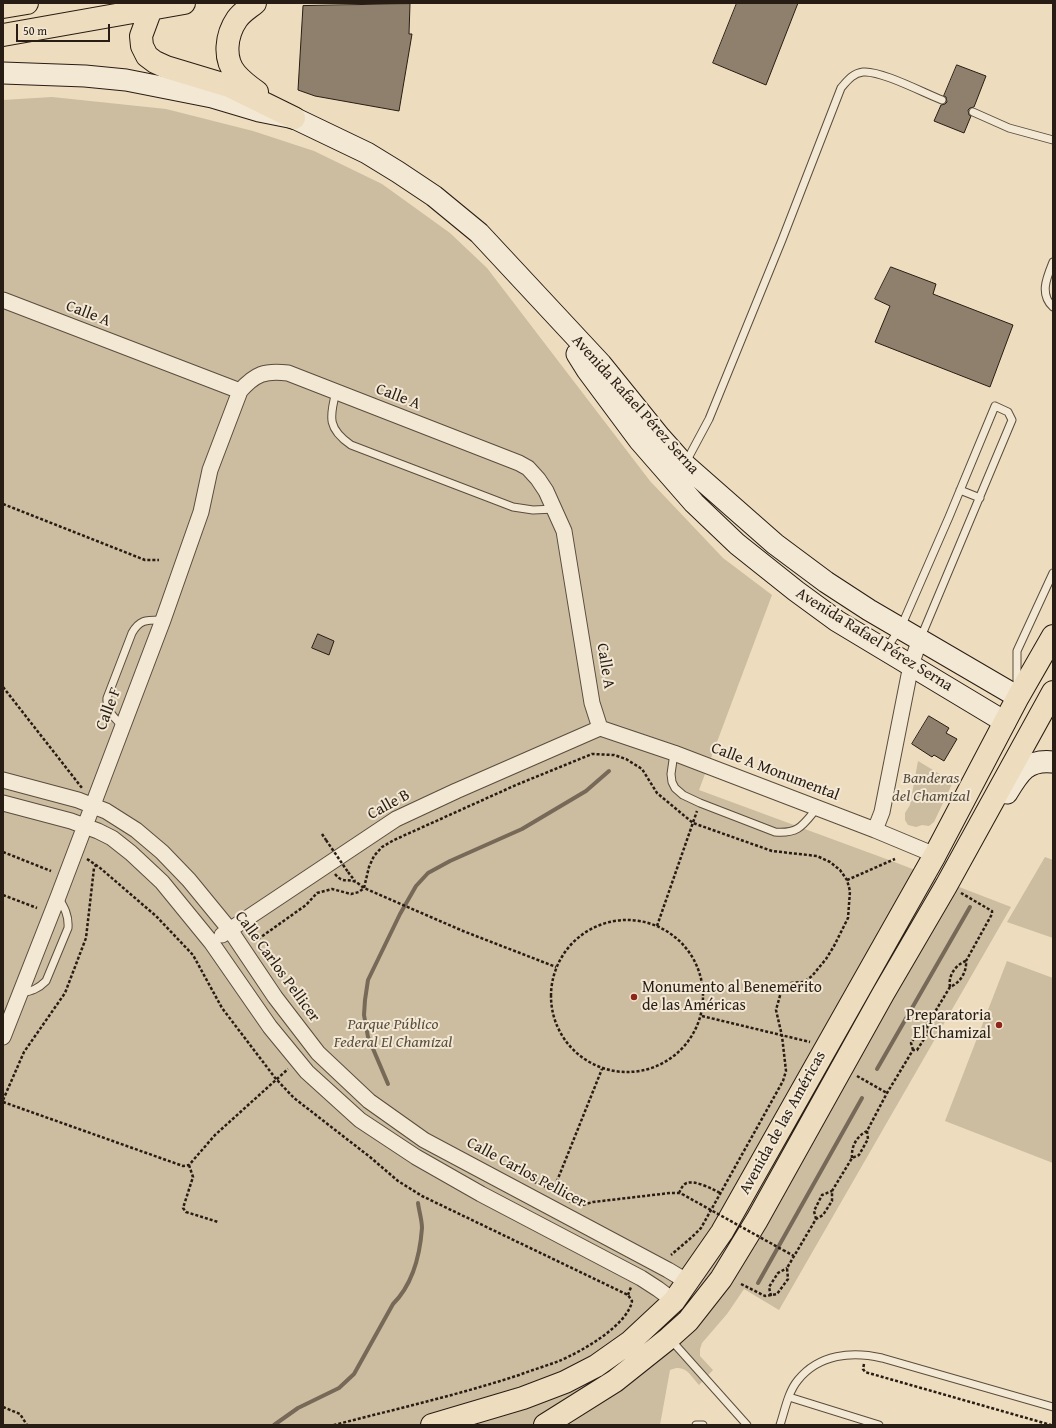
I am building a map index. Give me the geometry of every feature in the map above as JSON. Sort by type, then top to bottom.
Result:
[{"type":"highway","points":[[3,6],[27,3]]},
{"type":"highway","points":[[3,35],[184,3]]},
{"type":"highway","points":[[255,3],[237,18],[231,29],[227,50],[229,61],[235,74],[248,86],[294,118]]},
{"type":"highway","points":[[151,8],[141,36],[142,46],[147,56],[166,67],[229,86],[294,118]]},
{"type":"highway","name":"Avenida de las Américas","points":[[432,1425],[523,1398],[577,1376],[596,1366],[630,1342],[674,1301],[722,1232],[823,1050],[935,855],[1018,697],[1053,636]]},
{"type":"highway","name":"Avenida de las Américas","points":[[545,1425],[615,1381],[669,1338],[688,1321],[722,1279],[757,1220],[883,994],[957,866],[1053,692]]},
{"type":"highway","points":[[883,994],[899,952],[940,876],[942,868],[941,863],[939,858],[935,855]]},
{"type":"main road","name":"Avenida Rafael Pérez Serna","points":[[3,73],[85,76],[126,80],[188,92],[259,111],[294,118],[367,153],[434,196],[479,233],[601,364],[660,437],[694,503],[736,544],[837,621],[1005,722]]},
{"type":"main road","name":"Avenida Rafael Pérez Serna","points":[[678,471],[826,582],[870,610],[1018,697]]},
{"type":"main road","points":[[957,866],[972,854],[1015,779],[1022,770],[1031,764],[1053,762]]},
{"type":"street","name":"Calle A","points":[[3,300],[240,392],[249,381],[260,374],[273,371],[288,373],[519,463],[528,468],[546,491],[564,531],[592,702],[600,728]]},
{"type":"street","name":"Calle F","points":[[3,1037],[163,620],[201,512],[210,470],[240,392]]},
{"type":"street","points":[[875,830],[882,812],[911,665],[920,639]]},
{"type":"street","name":"Calle A Monumental","points":[[600,728],[674,753],[875,830],[935,855]]},
{"type":"street","name":"Calle B","points":[[211,942],[396,819],[600,728]]},
{"type":"street","name":"Calle Carlos Pellicer","points":[[3,780],[78,800],[113,814],[136,830],[162,852],[189,880],[230,930],[275,997],[318,1054],[369,1101],[424,1140],[688,1282]]},
{"type":"street","points":[[3,803],[98,831],[112,838],[131,853],[162,882],[211,942],[270,1027],[307,1072],[360,1120],[416,1157],[481,1194],[641,1278],[674,1301]]},
{"type":"lane","points":[[678,471],[709,419],[782,240],[840,88],[850,78],[862,72],[878,73],[942,100]]},
{"type":"lane","points":[[972,112],[1009,128],[1053,140]]},
{"type":"lane","points":[[1053,262],[1045,285],[1045,295],[1053,307]]},
{"type":"lane","points":[[336,392],[332,408],[333,426],[340,437],[351,445],[513,507],[533,510],[555,509]]},
{"type":"lane","points":[[886,650],[901,627],[995,406],[1008,412],[1012,420],[920,639]]},
{"type":"lane","points":[[960,490],[980,498]]},
{"type":"lane","points":[[1018,697],[1016,651],[1053,573]]},
{"type":"lane","points":[[122,726],[109,712],[106,706],[107,698],[132,633],[136,625],[146,620],[163,620]]},
{"type":"lane","points":[[674,753],[671,774],[672,782],[675,788],[683,795],[775,832],[794,831],[804,824],[817,808]]},
{"type":"lane","points":[[20,993],[39,988],[46,981],[68,928],[69,920],[58,896]]},
{"type":"lane","points":[[669,1338],[747,1425]]},
{"type":"lane","points":[[780,1425],[789,1397],[798,1380],[809,1368],[821,1361],[835,1356],[850,1354],[867,1354],[1053,1407]]},
{"type":"lane","points":[[789,1397],[879,1425]]},
{"type":"lane","points":[[696,1425],[703,1425]]},
{"type":"path","points":[[3,504],[145,560],[159,560]]},
{"type":"path","points":[[3,687],[83,789]]},
{"type":"path","points":[[253,944],[255,940],[306,905],[317,893],[332,889],[351,894],[364,888],[368,867],[374,856],[382,847],[394,840],[516,785],[592,754],[614,755],[626,759],[642,769],[657,792],[693,822],[772,851],[817,856],[830,862],[840,870],[848,880],[850,891],[848,918],[826,960],[812,976],[804,982],[789,983],[781,992],[776,1010],[782,1036],[786,1071],[783,1081],[701,1228],[671,1255]]},
{"type":"path","points":[[657,926],[700,803]]},
{"type":"path","points":[[322,834],[355,881],[364,888],[464,931],[556,967]]},
{"type":"path","points":[[3,852],[51,871]]},
{"type":"path","points":[[848,880],[895,859]]},
{"type":"path","points":[[96,865],[94,868],[86,938],[65,993],[24,1052],[3,1101],[183,1166],[189,1165],[215,1135],[288,1069]]},
{"type":"path","points":[[328,865],[338,878],[344,881],[355,881]]},
{"type":"path","points":[[913,1050],[911,1043],[920,1029],[927,1025],[950,987],[957,984],[966,969],[966,961],[992,914],[992,911],[960,893]]},
{"type":"path","points":[[3,895],[37,908]]},
{"type":"path","points":[[633,920],[657,926],[676,937],[694,960],[700,973],[704,994],[702,1016],[691,1039],[674,1057],[652,1069],[627,1073],[602,1069],[580,1057],[563,1038],[553,1016],[550,991],[556,967],[569,947],[587,931],[609,922],[633,920]]},
{"type":"path","points":[[950,987],[949,980],[958,964],[966,961]]},
{"type":"path","points":[[702,1016],[810,1042],[823,1050]]},
{"type":"path","points":[[741,1284],[765,1296],[771,1296],[777,1294],[788,1279],[787,1268],[816,1219],[823,1215],[832,1201],[832,1191],[852,1158],[859,1155],[868,1139],[867,1131],[887,1093],[913,1050],[917,1050],[928,1033],[927,1025]]},
{"type":"path","points":[[547,1205],[602,1069]]},
{"type":"path","points":[[857,1076],[887,1093]]},
{"type":"path","points":[[852,1158],[851,1150],[860,1134],[867,1131]]},
{"type":"path","points":[[189,1165],[192,1177],[183,1208],[186,1212],[218,1222]]},
{"type":"path","points":[[534,1182],[553,1190],[584,1211]]},
{"type":"path","points":[[681,1193],[683,1185],[687,1182],[702,1185],[724,1195]]},
{"type":"path","points":[[816,1219],[814,1211],[822,1195],[832,1191]]},
{"type":"path","points":[[578,1206],[593,1202],[681,1193],[794,1256]]},
{"type":"path","points":[[771,1296],[768,1287],[778,1272],[787,1268]]},
{"type":"path","points":[[334,1425],[486,1385],[560,1361],[600,1339],[623,1320],[631,1308],[632,1301],[628,1295],[631,1287]]},
{"type":"path","points":[[868,1363],[863,1366],[865,1372],[1051,1425]]},
{"type":"path","points":[[3,1407],[20,1414],[25,1419],[27,1425]]},
{"type":"green space","name":"Parque Público Federal El Chamizal","points":[[52,97],[166,109],[253,131],[314,151],[382,184],[450,233],[487,268],[650,481],[723,558],[772,595],[699,790],[1011,907],[779,1310],[744,1289],[727,1314],[702,1343],[700,1356],[713,1370],[699,1385],[687,1371],[680,1368],[670,1370],[660,1425],[3,1425],[3,100]]},
{"type":"green space","name":"Banderas del Chamizal","points":[[918,761],[953,782],[934,822],[929,826],[922,825],[916,827],[908,825],[905,820],[905,813],[910,805]]},
{"type":"green space","points":[[1045,857],[1053,860],[1053,938],[1007,922]]},
{"type":"green space","points":[[1007,961],[1053,978],[1053,1163],[945,1121]]},
{"type":"building","points":[[737,3],[798,3],[766,85],[713,63]]},
{"type":"building","points":[[410,4],[409,34],[412,34],[399,111],[315,96],[298,90],[303,6]]},
{"type":"building","points":[[957,65],[986,76],[974,107],[968,110],[969,115],[971,116],[964,133],[934,121],[941,105],[947,102],[946,97],[944,96]]},
{"type":"building","points":[[891,267],[936,284],[933,294],[1013,325],[990,387],[875,342],[890,306],[875,299]]},
{"type":"building","points":[[318,634],[334,641],[329,655],[312,648]]},
{"type":"building","points":[[929,716],[949,728],[946,733],[957,739],[944,761],[934,755],[932,757],[912,744]]},
{"type":"waterway","points":[[388,1084],[368,1037],[364,1015],[365,1000],[368,980],[400,914],[416,886],[428,873],[450,861],[522,829],[586,791],[609,771]]},
{"type":"waterway","points":[[877,1069],[970,907]]},
{"type":"waterway","points":[[758,1283],[862,1098]]},
{"type":"waterway","points":[[274,1425],[298,1408],[339,1388],[354,1374],[393,1304],[406,1287],[414,1269],[422,1228],[418,1203]]},
{"type":"place","name":"Monumento al Benemerito de las Américas","points":[[634,997]]},
{"type":"place","name":"Preparatoria El Chamizal","points":[[999,1025]]}]
